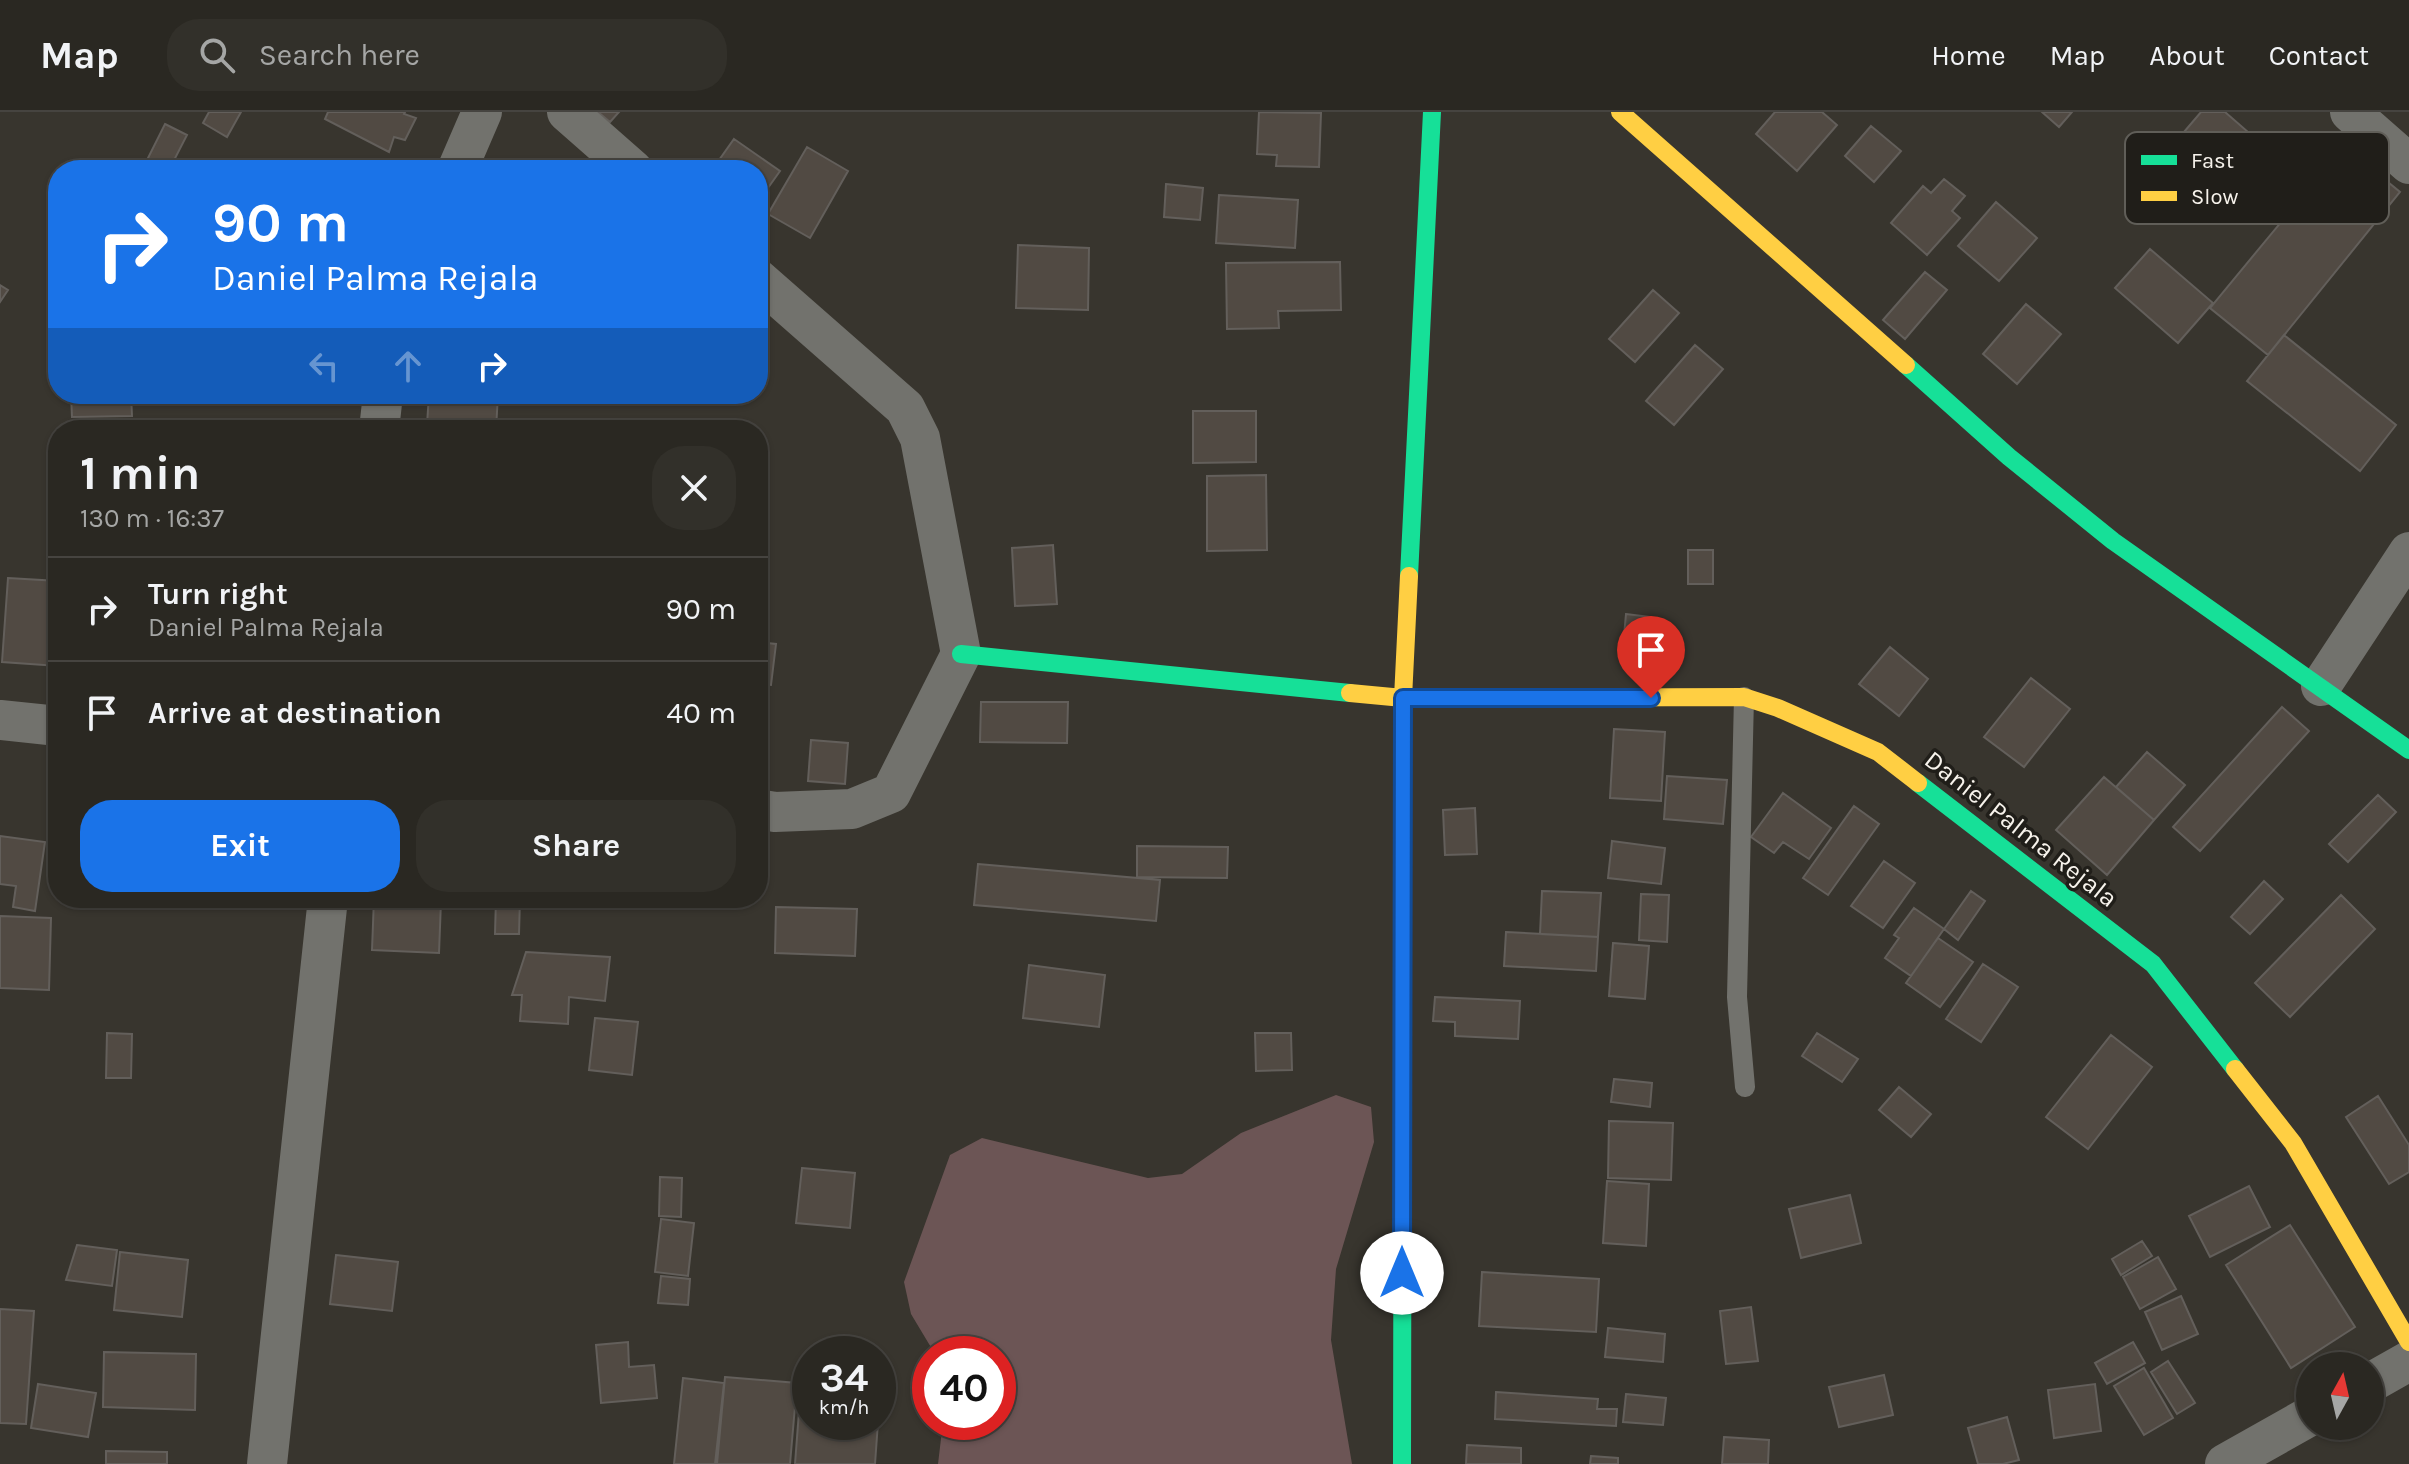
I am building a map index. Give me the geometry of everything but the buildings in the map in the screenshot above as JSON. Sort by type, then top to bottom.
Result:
[{"type":"street","points":[[461,160],[482,112]]},
{"type":"street","points":[[567,112],[622,160]]},
{"type":"street","points":[[1402,1464],[1403,698],[1432,112]]},
{"type":"street","points":[[1620,112],[2009,457],[2113,541],[2409,750]]},
{"type":"street","points":[[2350,112],[2373,132]]},
{"type":"street","points":[[2389,146],[2409,164]]},
{"type":"street","points":[[768,288],[905,408],[920,438],[961,654],[891,793],[852,809],[768,811]]},
{"type":"street","points":[[2321,686],[2409,552]]},
{"type":"street","name":"Daniel Palma Rejala","points":[[961,654],[1403,698],[1744,697],[1778,708],[1878,752],[2153,964],[2293,1143],[2409,1342]]},
{"type":"street","points":[[0,720],[48,725]]},
{"type":"street","points":[[267,1464],[327,908]]},
{"type":"street","points":[[2384,1375],[2409,1361]]},
{"type":"street","points":[[2225,1464],[2296,1424]]},
{"type":"lane","points":[[1744,697],[1737,997],[1745,1087]]},
{"type":"shaded area","points":[[1336,1095],[1371,1107],[1374,1142],[1336,1269],[1331,1340],[1352,1464],[938,1464],[941,1440],[1016,1440],[1016,1336],[924,1336],[911,1314],[904,1282],[950,1155],[982,1138],[1148,1178],[1182,1174],[1241,1133]]},
{"type":"traffic: fast","points":[[1409,576],[1432,112]]},
{"type":"traffic: fast","points":[[1906,365],[2009,457],[2113,541],[2409,750]]},
{"type":"traffic: fast","points":[[961,654],[1350,693]]},
{"type":"traffic: fast","points":[[1918,783],[2153,964],[2235,1069]]},
{"type":"traffic: fast","points":[[1402,1464],[1403,910]]},
{"type":"traffic: slow","points":[[1620,112],[1906,365]]},
{"type":"traffic: slow","points":[[1403,910],[1403,698],[1409,576]]},
{"type":"traffic: slow","points":[[1350,693],[1403,698],[1744,697],[1778,708],[1878,752],[1918,783]]},
{"type":"traffic: slow","points":[[2235,1069],[2293,1143],[2409,1342]]},
{"type":"route","points":[[1402,1273],[1403,698],[1651,698]]}]
